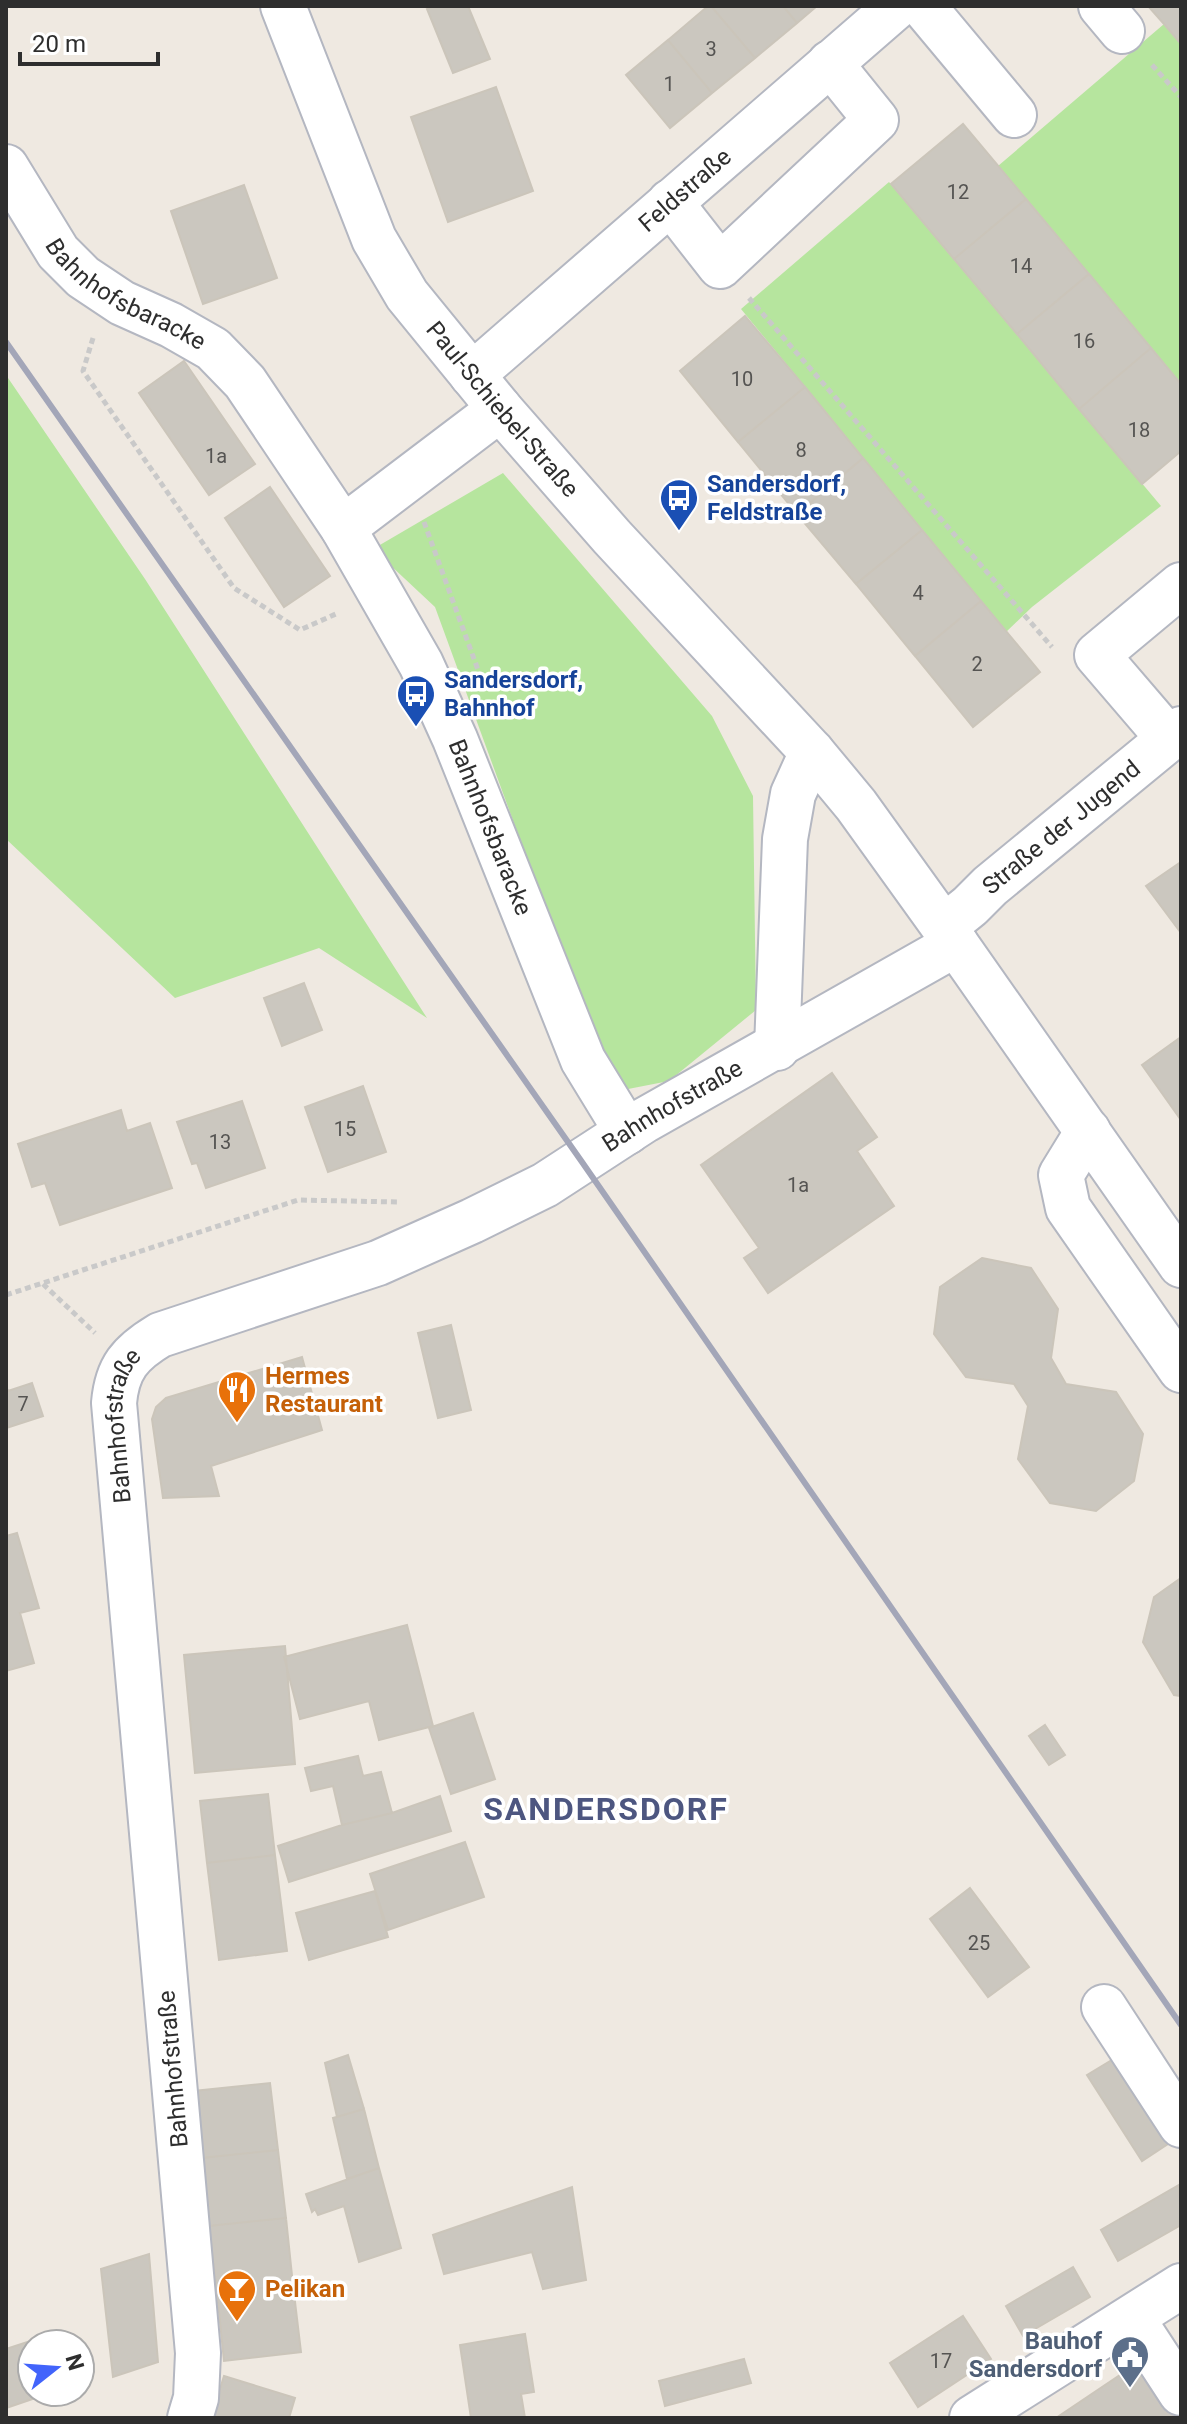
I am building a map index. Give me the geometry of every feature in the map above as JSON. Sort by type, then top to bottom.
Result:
[{"type":"street","name":"Paul-Schiebel-Straße","points":[[283,6],[374,239],[407,295],[500,409],[612,537],[812,752],[856,805],[1181,1265]]},
{"type":"street","name":"Feldstraße","points":[[472,375],[897,6]]},
{"type":"street","points":[[923,6],[1014,115]]},
{"type":"street","points":[[670,202],[720,266],[876,120],[830,63]]},
{"type":"street","name":"Bahnhofsbaracke","points":[[6,167],[58,252],[83,277],[122,303],[171,325],[213,349],[245,382],[343,528],[421,664],[455,739],[583,1060],[627,1132]]},
{"type":"street","points":[[343,528],[500,409]]},
{"type":"street","points":[[1175,734],[1097,655],[1181,585]]},
{"type":"street","name":"Straße der Jugend","points":[[950,935],[1175,734]]},
{"type":"street","points":[[777,1048],[785,839],[793,794],[812,752]]},
{"type":"street","name":"Bahnhofstraße","points":[[190,2418],[196,2398],[198,2353],[114,1403],[116,1380],[141,1346],[160,1335],[378,1263],[545,1185],[627,1132],[777,1048],[950,935]]},
{"type":"street","points":[[1088,1131],[1061,1175],[1068,1208],[1181,1370]]},
{"type":"street","points":[[1104,2007],[1181,2125]]},
{"type":"street","points":[[972,2418],[1181,2286]]},
{"type":"street","points":[[1132,2318],[1181,2393]]},
{"type":"path","points":[[720,266],[1059,655],[1097,655]]},
{"type":"path","points":[[122,303],[91,340],[83,371],[234,588],[300,630],[381,594]]},
{"type":"path","points":[[6,1295],[298,1200],[411,1202],[472,1221]]},
{"type":"path","points":[[43,1284],[127,1362]]},
{"type":"green space","points":[[1164,24],[1181,44],[1181,384],[998,166]]},
{"type":"green space","points":[[889,182],[1161,506],[1032,607],[1006,632],[741,309]]},
{"type":"green space","points":[[6,375],[145,579],[427,1018],[319,948],[175,998],[6,839]]},
{"type":"green space","points":[[503,473],[712,716],[753,796],[756,1010],[669,1081],[623,1090],[599,1056],[435,607],[373,549]]},
{"type":"building","points":[[434,6],[468,6],[490,59],[453,73],[427,9]]},
{"type":"building","points":[[708,6],[755,58],[712,93],[668,40]]},
{"type":"building","points":[[711,6],[783,6],[797,23],[755,58]]},
{"type":"building","points":[[783,6],[817,6],[797,23]]},
{"type":"building","points":[[1148,6],[1181,6],[1181,44],[1164,24]]},
{"type":"building","points":[[668,40],[712,93],[670,128],[626,75]]},
{"type":"building","points":[[496,87],[533,191],[448,222],[411,117]]},
{"type":"building","points":[[963,124],[1026,199],[954,259],[891,184]]},
{"type":"building","points":[[244,185],[277,278],[203,304],[171,211]]},
{"type":"building","points":[[1026,199],[1089,274],[1017,334],[954,259]]},
{"type":"building","points":[[1089,274],[1151,348],[1079,409],[1017,334]]},
{"type":"building","points":[[745,316],[805,387],[738,442],[680,371]]},
{"type":"building","points":[[1151,348],[1181,384],[1181,451],[1142,484],[1079,409]]},
{"type":"building","points":[[184,361],[255,464],[209,495],[139,393]]},
{"type":"building","points":[[805,387],[863,458],[797,514],[738,442]]},
{"type":"building","points":[[863,458],[922,530],[856,584],[797,514]]},
{"type":"building","points":[[270,487],[330,576],[284,607],[225,518]]},
{"type":"building","points":[[922,530],[981,601],[915,656],[856,584]]},
{"type":"building","points":[[981,601],[1040,672],[973,727],[915,656]]},
{"type":"building","points":[[1181,862],[1181,933],[1146,886]]},
{"type":"building","points":[[304,983],[322,1030],[282,1046],[264,998]]},
{"type":"building","points":[[1181,1037],[1181,1120],[1142,1065]]},
{"type":"building","points":[[832,1073],[877,1137],[857,1151],[894,1206],[768,1293],[744,1258],[759,1248],[701,1165]]},
{"type":"building","points":[[363,1086],[386,1152],[328,1172],[305,1107]]},
{"type":"building","points":[[242,1101],[265,1168],[206,1188],[197,1163],[192,1164],[177,1122]]},
{"type":"building","points":[[121,1110],[127,1131],[150,1123],[172,1188],[60,1225],[45,1183],[32,1187],[18,1144]]},
{"type":"building","points":[[982,1258],[1031,1268],[1058,1309],[1051,1358],[1066,1384],[1116,1392],[1143,1434],[1134,1481],[1096,1511],[1050,1503],[1018,1459],[1028,1406],[1014,1384],[966,1377],[934,1334],[940,1287]]},
{"type":"building","points":[[451,1325],[471,1410],[438,1418],[418,1333]]},
{"type":"building","name":"Hermes Restaurant","points":[[302,1357],[322,1430],[211,1466],[219,1496],[163,1498],[152,1419],[156,1407],[166,1398]]},
{"type":"building","points":[[32,1383],[43,1416],[6,1428],[6,1386],[8,1391]]},
{"type":"building","points":[[17,1533],[39,1608],[20,1613],[34,1663],[6,1671],[6,1536]]},
{"type":"building","points":[[1181,1578],[1181,1696],[1174,1695],[1143,1642],[1154,1597]]},
{"type":"building","points":[[407,1625],[433,1726],[379,1740],[369,1701],[300,1719],[284,1657]]},
{"type":"building","points":[[285,1646],[295,1764],[195,1773],[184,1655]]},
{"type":"building","points":[[473,1713],[495,1779],[451,1794],[429,1728]]},
{"type":"building","points":[[1045,1725],[1065,1755],[1049,1765],[1029,1736]]},
{"type":"building","points":[[358,1756],[363,1776],[381,1772],[392,1813],[342,1825],[333,1786],[311,1791],[305,1768]]},
{"type":"building","points":[[268,1794],[275,1855],[207,1863],[200,1801]]},
{"type":"building","points":[[440,1796],[451,1831],[289,1882],[278,1846]]},
{"type":"building","points":[[465,1842],[484,1897],[388,1930],[370,1874]]},
{"type":"building","points":[[275,1855],[287,1951],[219,1960],[207,1863]]},
{"type":"building","points":[[970,1888],[1029,1967],[988,1997],[930,1919]]},
{"type":"building","points":[[375,1891],[388,1937],[309,1960],[296,1913]]},
{"type":"building","points":[[348,2055],[364,2109],[337,2117],[325,2063]]},
{"type":"building","points":[[1115,2058],[1168,2144],[1142,2161],[1087,2075]]},
{"type":"building","points":[[270,2083],[278,2150],[202,2158],[194,2091]]},
{"type":"building","points":[[364,2109],[379,2168],[347,2179],[333,2118]]},
{"type":"building","points":[[278,2150],[286,2218],[209,2226],[202,2158]]},
{"type":"building","points":[[379,2168],[401,2248],[359,2262],[344,2206],[318,2215],[315,2209],[312,2212],[306,2194]]},
{"type":"building","points":[[1179,2185],[1181,2225],[1118,2261],[1101,2230]]},
{"type":"building","points":[[572,2187],[586,2280],[543,2289],[532,2252],[444,2274],[433,2235]]},
{"type":"building","points":[[286,2218],[293,2285],[217,2293],[209,2226]]},
{"type":"building","points":[[149,2254],[158,2362],[113,2377],[101,2269]]},
{"type":"building","points":[[1073,2267],[1090,2297],[1023,2336],[1006,2306]]},
{"type":"building","points":[[293,2285],[301,2352],[224,2361],[217,2293]]},
{"type":"building","points":[[963,2316],[991,2359],[918,2407],[890,2363]]},
{"type":"building","points":[[525,2334],[534,2392],[521,2394],[525,2418],[471,2418],[460,2345]]},
{"type":"building","points":[[16,2346],[16,2405],[6,2408],[6,2349]]},
{"type":"building","points":[[744,2359],[751,2383],[665,2406],[659,2381]]},
{"type":"building","name":"Bauhof Sandersdorf","points":[[1141,2361],[1180,2418],[1056,2418]]},
{"type":"building","points":[[224,2376],[295,2398],[289,2418],[211,2418]]},
{"type":"railway","points":[[6,342],[582,1162],[1181,2025]]},
{"type":"place","name":"Sandersdorf, Feldstraße","points":[[679,532]]},
{"type":"place","name":"Sandersdorf, Bahnhof","points":[[416,728]]},
{"type":"place","name":"Hermes Restaurant","points":[[237,1424]]},
{"type":"place","name":"Pelikan","points":[[237,2323]]},
{"type":"place","name":"Bauhof Sandersdorf","points":[[1130,2389]]},
{"type":"district","name":"SANDERSDORF","points":[[606,1809]]}]
